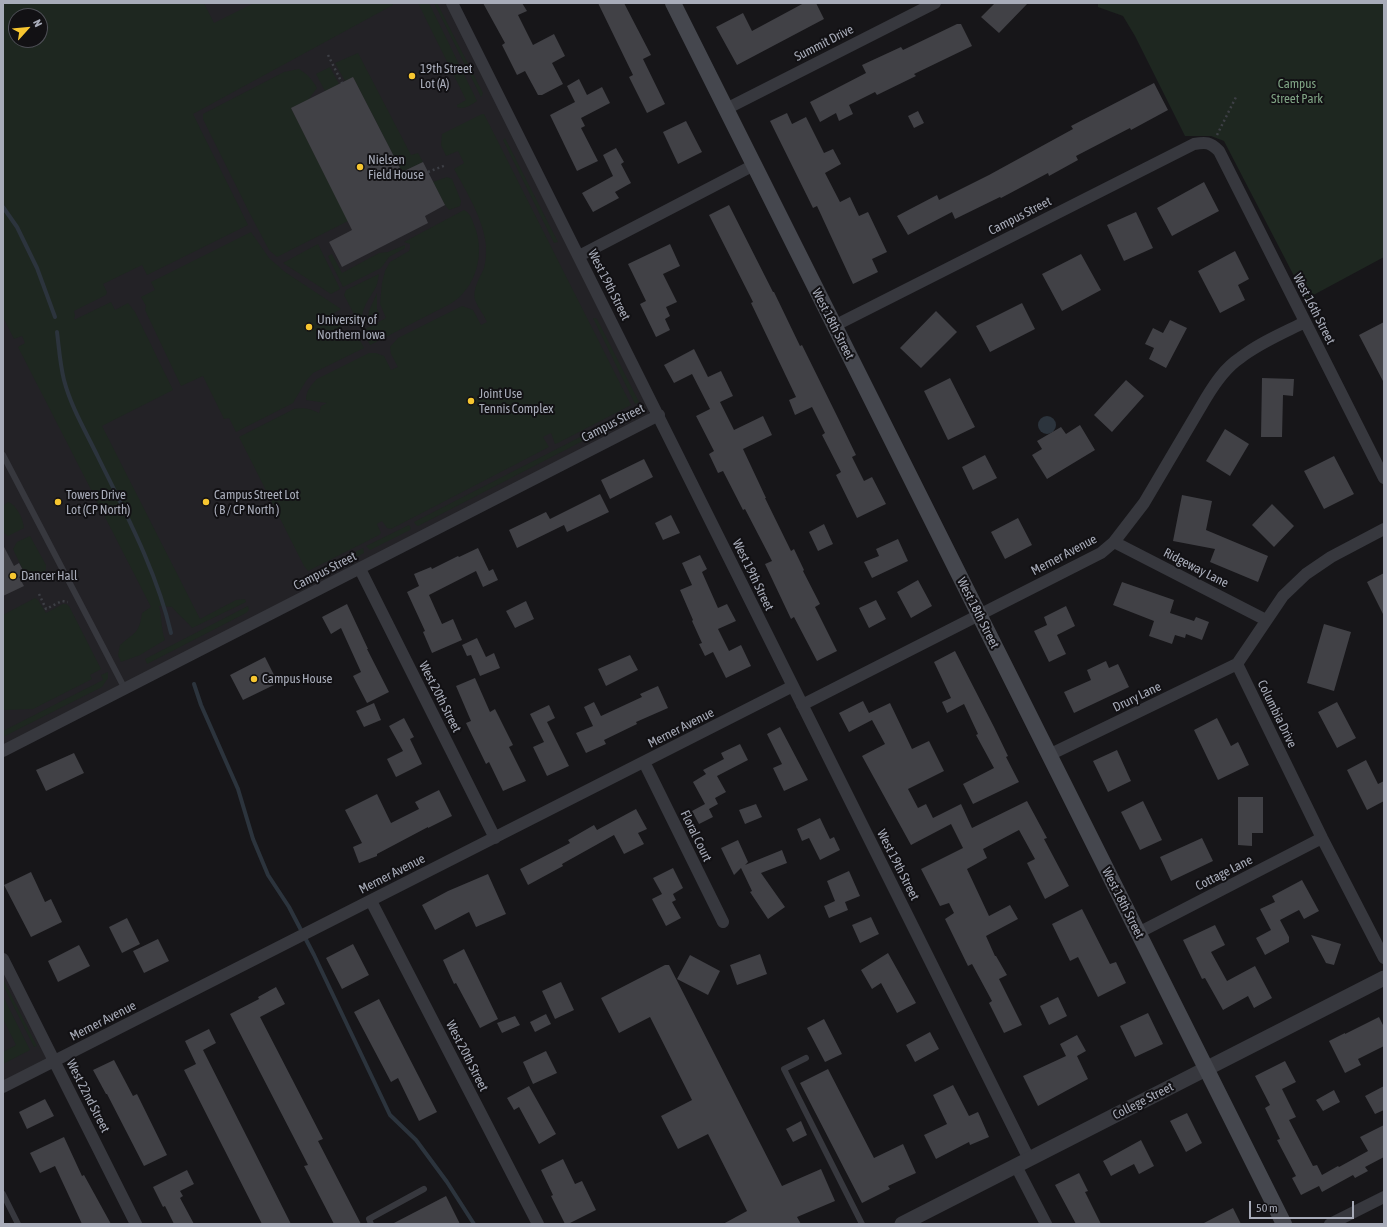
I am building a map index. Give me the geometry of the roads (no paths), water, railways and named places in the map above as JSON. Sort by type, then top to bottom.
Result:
[{"type":"main road","name":"West 18th Street","points":[[673,3],[1284,1224]]},
{"type":"street","name":"West 19th Street","points":[[452,3],[793,686],[1023,1162],[1046,1224]]},
{"type":"street","name":"Summit Drive","points":[[726,109],[935,3]]},
{"type":"street","name":"Campus Street","points":[[834,326],[1194,144],[1204,142],[1216,148]]},
{"type":"street","name":"West 16th Street","points":[[1216,148],[1384,478]]},
{"type":"street","points":[[579,256],[754,165]]},
{"type":"street","name":"Merner Avenue","points":[[802,705],[1101,553],[1114,542],[1144,503],[1214,384],[1226,369],[1240,357],[1258,346],[1305,322]]},
{"type":"street","name":"Campus Street","points":[[3,751],[659,415]]},
{"type":"street","points":[[1237,664],[1252,645],[1266,620],[1283,596],[1306,574],[1331,557],[1384,529]]},
{"type":"street","name":"Ridgeway Lane","points":[[1114,542],[1266,620]]},
{"type":"street","name":"West 20th Street","points":[[360,569],[496,838]]},
{"type":"street","name":"Drury Lane","points":[[1049,755],[1237,664]]},
{"type":"street","name":"Columbia Drive","points":[[1237,664],[1322,838],[1384,958]]},
{"type":"street","name":"Merner Avenue","points":[[3,1087],[793,686]]},
{"type":"street","name":"Floral Court","points":[[644,762],[723,922]]},
{"type":"street","name":"Cottage Lane","points":[[1138,933],[1322,838]]},
{"type":"street","name":"West 20th Street","points":[[371,901],[538,1224]]},
{"type":"street","name":"West 22nd Street","points":[[3,959],[136,1224]]},
{"type":"street","name":"College Street","points":[[902,1224],[1384,978]]},
{"type":"street","points":[[1330,1224],[1384,1197]]},
{"type":"lane","points":[[3,455],[125,688]]},
{"type":"lane","points":[[806,1058],[784,1069],[862,1224]]},
{"type":"lane","points":[[371,1224],[368,1219],[424,1190]]},
{"type":"lane","points":[[3,1194],[18,1224]]},
{"type":"waterway","points":[[3,207],[17,227],[37,268],[55,317]]},
{"type":"waterway","points":[[57,332],[63,374],[67,390],[79,419],[140,544],[158,588],[171,633]]},
{"type":"waterway","points":[[194,684],[201,705],[238,789],[253,839],[268,875],[289,907],[314,955],[390,1115],[416,1140],[447,1182],[474,1224]]},
{"type":"place","name":"19th Street Lot (A)","points":[[412,76]]},
{"type":"place","name":"Nielsen Field House","points":[[360,167]]},
{"type":"place","name":"University of Northern Iowa","points":[[309,327]]},
{"type":"place","name":"Joint Use Tennis Complex","points":[[471,401]]},
{"type":"place","name":"Towers Drive Lot (CP North)","points":[[58,502]]},
{"type":"place","name":"Campus Street Lot ( B / CP North )","points":[[206,502]]},
{"type":"place","name":"Dancer Hall","points":[[13,576]]},
{"type":"place","name":"Campus House","points":[[254,679]]},
{"type":"park label","name":"Campus Street Park","points":[[1297,92]]}]
